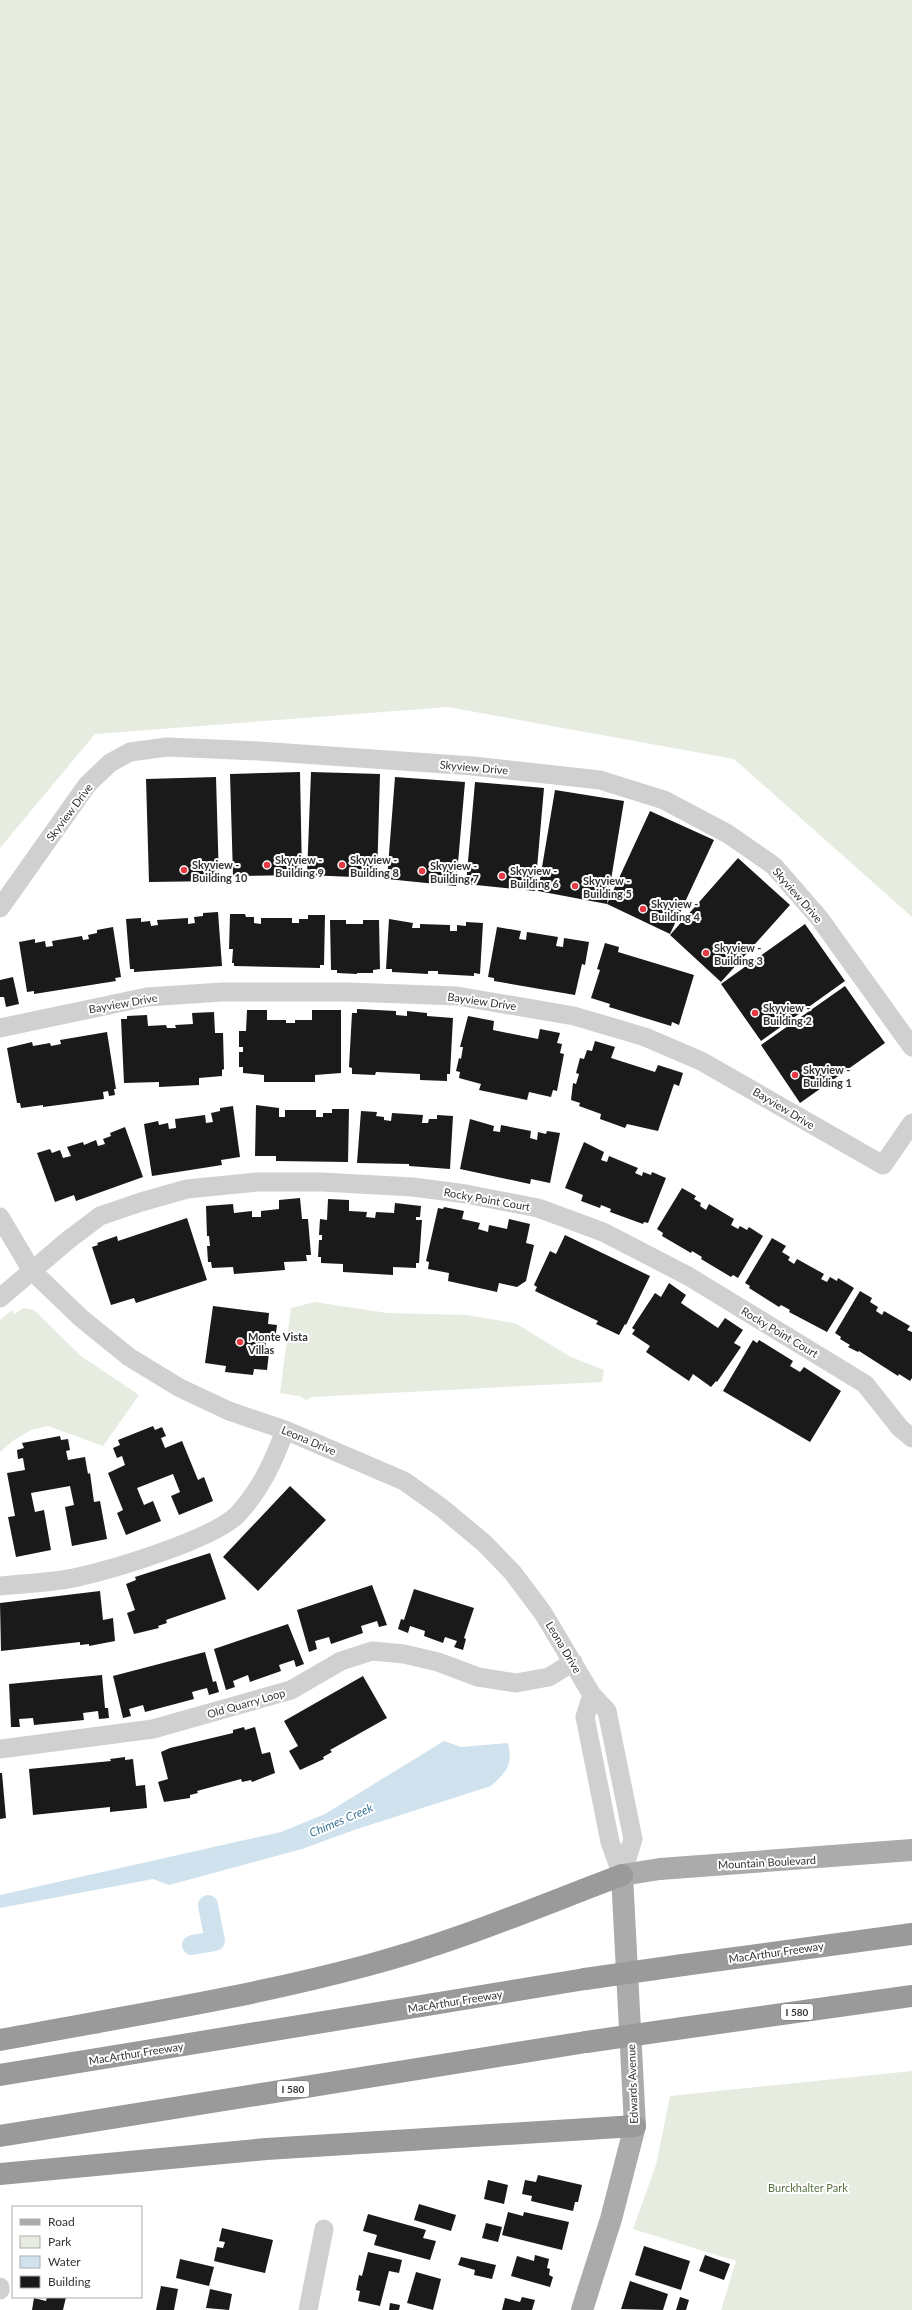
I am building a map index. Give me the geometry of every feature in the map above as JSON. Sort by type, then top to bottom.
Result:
[{"type":"highway","points":[[0,2040],[268,1988],[367,1966],[487,1926],[622,1875]]},
{"type":"highway","name":"MacArthur Freeway","points":[[0,2075],[585,1980],[683,1965],[912,1934]]},
{"type":"highway","name":"I 580","points":[[0,2136],[586,2042],[912,1996]]},
{"type":"highway","points":[[0,2174],[266,2149],[635,2126]]},
{"type":"main road","name":"Mountain Boulevard","points":[[622,1875],[660,1869],[912,1850]]},
{"type":"main road","name":"Edwards Avenue","points":[[582,2310],[611,2219],[635,2126],[622,1875]]},
{"type":"street","name":"Skyview Drive","points":[[0,908],[87,785],[110,764],[130,752],[167,747],[259,752],[473,766],[600,780],[664,800],[728,834],[774,866],[820,919],[912,1047]]},
{"type":"street","name":"Bayview Drive","points":[[0,1028],[147,997],[222,992],[349,992],[457,996],[574,1016],[645,1037],[707,1065],[883,1164],[912,1123]]},
{"type":"street","name":"Rocky Point Court","points":[[0,1298],[100,1216],[141,1202],[187,1189],[257,1182],[322,1182],[413,1187],[473,1195],[538,1208],[603,1232],[688,1276],[865,1384],[906,1433]]},
{"type":"street","name":"Leona Drive","points":[[0,1217],[32,1271],[81,1318],[129,1357],[180,1388],[229,1411],[285,1430],[404,1481],[442,1508],[484,1543],[513,1573],[542,1613],[592,1695],[585,1717],[610,1842],[622,1875]]},
{"type":"street","points":[[0,1586],[77,1578],[137,1560],[206,1534],[237,1515],[257,1489],[272,1466],[285,1430]]},
{"type":"street","name":"Old Quarry Loop","points":[[0,1749],[153,1729],[292,1690],[341,1661],[372,1651],[404,1654],[438,1662],[478,1677],[516,1683],[549,1677],[573,1662]]},
{"type":"street","points":[[308,2310],[324,2229]]},
{"type":"green space","points":[[0,0],[912,0],[912,917],[734,759],[448,707],[95,734],[0,848]]},
{"type":"green space","points":[[315,1302],[387,1313],[467,1315],[515,1323],[571,1357],[604,1370],[602,1382],[312,1397],[306,1400],[299,1396],[280,1393],[291,1308]]},
{"type":"green space","points":[[24,1308],[34,1310],[81,1356],[139,1395],[103,1446],[48,1426],[31,1430],[14,1440],[0,1452],[0,1320],[12,1310],[14,1314]]},
{"type":"green space","name":"Burckhalter Park","points":[[912,2071],[912,2310],[721,2310],[736,2261],[633,2229],[656,2165],[670,2096]]},
{"type":"water","points":[[444,1741],[461,1747],[508,1743],[510,1757],[509,1763],[505,1772],[491,1786],[354,1830],[302,1849],[169,1885],[153,1879],[0,1908],[0,1895],[281,1832],[325,1814]]},
{"type":"building","points":[[300,772],[302,875],[233,876],[230,774]]},
{"type":"building","points":[[311,772],[380,774],[377,878],[307,875]]},
{"type":"building","points":[[216,777],[219,881],[149,882],[146,779]]},
{"type":"building","points":[[395,777],[465,782],[456,886],[387,879]]},
{"type":"building","points":[[475,782],[544,788],[535,891],[466,884]]},
{"type":"building","points":[[555,790],[624,801],[607,904],[538,891]]},
{"type":"building","points":[[650,811],[714,840],[670,934],[607,904]]},
{"type":"building","points":[[738,858],[790,905],[721,982],[670,935]]},
{"type":"building","points":[[218,912],[222,966],[134,972],[134,969],[130,969],[126,919],[141,918],[141,922],[150,921],[151,926],[158,925],[157,920],[188,918],[188,924],[195,923],[194,917],[203,916],[203,913]]},
{"type":"building","points":[[230,914],[245,914],[246,917],[254,917],[254,923],[261,924],[261,918],[292,918],[292,923],[299,923],[299,919],[308,919],[308,915],[325,915],[324,965],[320,965],[320,968],[234,966],[234,963],[232,963],[233,949],[229,949]]},
{"type":"building","points":[[389,919],[413,923],[412,928],[420,928],[420,924],[450,925],[450,931],[457,931],[457,925],[466,926],[466,922],[483,923],[480,974],[474,973],[474,976],[438,974],[438,971],[428,971],[428,974],[392,972],[392,969],[386,969]]},
{"type":"building","points":[[330,920],[346,920],[346,924],[363,924],[363,920],[379,920],[380,969],[373,970],[373,973],[357,974],[337,973],[337,970],[331,970]]},
{"type":"building","points":[[805,924],[845,981],[761,1041],[721,984]]},
{"type":"building","points":[[113,927],[121,977],[115,978],[116,981],[34,994],[34,991],[27,992],[19,942],[35,939],[35,943],[45,941],[46,947],[53,946],[52,941],[82,936],[83,940],[89,939],[88,935],[97,933],[97,930]]},
{"type":"building","points":[[497,927],[521,931],[519,939],[526,940],[527,932],[558,937],[556,946],[563,947],[564,938],[589,942],[585,965],[582,964],[575,995],[494,981],[494,978],[488,977]]},
{"type":"building","points":[[605,943],[619,947],[618,952],[694,975],[679,1025],[672,1022],[671,1026],[609,1007],[610,1004],[591,998],[600,970],[597,969]]},
{"type":"building","points":[[13,977],[19,1004],[6,1007],[4,997],[0,997],[0,980]]},
{"type":"building","points":[[845,986],[885,1043],[800,1103],[761,1045]]},
{"type":"building","points":[[357,1009],[396,1011],[396,1015],[407,1016],[407,1011],[427,1013],[427,1016],[453,1018],[450,1074],[447,1074],[447,1081],[420,1080],[420,1074],[376,1072],[375,1075],[352,1074],[352,1068],[349,1067],[352,1013],[357,1013]]},
{"type":"building","points":[[247,1010],[267,1010],[267,1020],[286,1020],[286,1023],[295,1023],[295,1020],[312,1020],[312,1010],[341,1010],[341,1073],[315,1075],[315,1082],[264,1082],[264,1075],[243,1073],[243,1067],[239,1067],[239,1052],[243,1052],[243,1047],[239,1047],[239,1031],[246,1031]]},
{"type":"building","points":[[214,1012],[215,1033],[223,1033],[224,1069],[222,1070],[222,1076],[199,1078],[199,1085],[159,1087],[159,1082],[124,1083],[121,1019],[127,1019],[127,1016],[147,1015],[148,1026],[166,1025],[167,1028],[176,1028],[175,1025],[193,1024],[192,1013]]},
{"type":"building","points":[[468,1016],[494,1021],[493,1030],[538,1039],[540,1029],[560,1033],[557,1043],[562,1044],[560,1053],[564,1054],[557,1091],[553,1090],[551,1097],[529,1092],[527,1100],[479,1090],[481,1084],[459,1078],[460,1072],[456,1071],[459,1058],[461,1059],[463,1047],[460,1047]]},
{"type":"building","points":[[107,1032],[116,1089],[114,1089],[115,1095],[109,1096],[108,1091],[103,1092],[104,1099],[43,1107],[43,1105],[21,1108],[20,1103],[17,1103],[7,1048],[32,1042],[33,1046],[50,1043],[51,1046],[61,1044],[60,1040]]},
{"type":"building","points":[[595,1041],[615,1047],[611,1058],[655,1072],[658,1065],[683,1073],[679,1086],[674,1084],[658,1131],[627,1124],[625,1128],[600,1119],[601,1114],[579,1106],[580,1103],[571,1100],[573,1083],[576,1084],[579,1074],[576,1073],[580,1058],[584,1059],[587,1050],[592,1051]]},
{"type":"building","points":[[256,1105],[279,1108],[279,1117],[285,1117],[285,1110],[316,1110],[316,1117],[323,1117],[323,1113],[332,1113],[332,1109],[349,1109],[348,1162],[276,1161],[276,1156],[255,1156]]},
{"type":"building","points":[[233,1106],[240,1157],[221,1160],[222,1165],[152,1176],[144,1124],[158,1121],[159,1125],[168,1123],[169,1129],[176,1128],[175,1119],[205,1115],[206,1123],[213,1122],[211,1113],[220,1111],[220,1108]]},
{"type":"building","points":[[361,1111],[377,1112],[376,1116],[384,1117],[384,1120],[391,1121],[392,1113],[423,1115],[422,1123],[428,1123],[429,1119],[437,1119],[437,1115],[453,1116],[450,1169],[409,1166],[409,1164],[357,1163]]},
{"type":"building","points":[[470,1119],[494,1126],[493,1131],[500,1132],[501,1125],[531,1131],[530,1138],[537,1140],[538,1132],[546,1134],[547,1131],[560,1133],[550,1183],[531,1179],[530,1184],[460,1169]]},
{"type":"building","points":[[125,1127],[143,1177],[76,1201],[74,1195],[55,1202],[37,1153],[50,1149],[52,1153],[60,1150],[63,1158],[71,1156],[67,1147],[83,1142],[84,1145],[96,1140],[98,1146],[105,1144],[103,1139],[111,1136],[110,1133]]},
{"type":"building","points":[[584,1142],[604,1152],[601,1160],[607,1162],[609,1156],[638,1168],[635,1173],[642,1176],[643,1172],[651,1175],[652,1172],[666,1178],[648,1223],[644,1222],[643,1224],[610,1212],[611,1209],[601,1205],[600,1208],[581,1201],[583,1195],[565,1188]]},
{"type":"building","points":[[682,1188],[696,1196],[694,1199],[701,1203],[700,1206],[706,1210],[709,1204],[734,1219],[731,1225],[738,1229],[740,1226],[747,1230],[749,1227],[763,1236],[738,1278],[733,1275],[731,1277],[701,1259],[702,1257],[692,1251],[691,1253],[662,1236],[663,1233],[657,1229]]},
{"type":"building","points":[[300,1198],[302,1219],[308,1219],[311,1255],[306,1255],[307,1261],[284,1262],[285,1270],[234,1274],[233,1267],[212,1268],[211,1262],[208,1262],[207,1246],[210,1246],[209,1236],[207,1236],[206,1206],[233,1204],[234,1213],[252,1211],[252,1217],[261,1217],[261,1211],[279,1209],[279,1200]]},
{"type":"building","points":[[328,1199],[349,1200],[349,1211],[367,1212],[366,1217],[375,1218],[376,1212],[394,1213],[395,1203],[421,1206],[420,1217],[416,1217],[416,1220],[422,1220],[419,1263],[416,1263],[416,1268],[393,1267],[393,1275],[343,1272],[343,1264],[321,1263],[321,1257],[318,1257],[319,1240],[322,1240],[322,1235],[319,1235],[320,1219],[327,1220]]},
{"type":"building","points":[[444,1207],[464,1211],[462,1219],[480,1223],[478,1229],[488,1232],[489,1225],[507,1229],[509,1219],[530,1224],[526,1243],[534,1245],[526,1281],[517,1287],[499,1283],[497,1292],[448,1281],[449,1273],[428,1269],[429,1262],[426,1261],[438,1208],[443,1209]]},
{"type":"building","points":[[187,1218],[207,1280],[136,1303],[134,1298],[111,1305],[92,1247],[98,1245],[97,1243],[117,1236],[118,1241]]},
{"type":"building","points":[[565,1235],[650,1276],[626,1325],[625,1324],[619,1335],[596,1324],[598,1321],[535,1291],[537,1287],[534,1285],[550,1251],[556,1254]]},
{"type":"building","points":[[772,1238],[786,1246],[782,1252],[790,1257],[788,1260],[794,1264],[797,1259],[824,1274],[821,1279],[827,1282],[830,1277],[837,1281],[838,1278],[854,1288],[827,1332],[789,1312],[790,1310],[781,1305],[779,1307],[749,1288],[750,1286],[745,1283]]},
{"type":"building","points":[[669,1283],[686,1295],[681,1303],[718,1328],[725,1318],[743,1330],[734,1343],[741,1347],[717,1382],[716,1381],[711,1387],[693,1374],[689,1381],[646,1352],[650,1346],[632,1334],[635,1330],[632,1328],[655,1293],[661,1297]]},
{"type":"building","points":[[860,1291],[872,1298],[870,1302],[878,1307],[876,1311],[882,1315],[884,1311],[910,1326],[907,1330],[912,1332],[912,1378],[910,1381],[899,1374],[898,1376],[859,1351],[858,1352],[848,1347],[850,1345],[840,1339],[841,1337],[835,1333]]},
{"type":"building","points":[[213,1306],[269,1313],[268,1324],[277,1325],[275,1340],[266,1339],[265,1352],[269,1353],[267,1370],[254,1369],[253,1375],[225,1372],[226,1366],[205,1363]]},
{"type":"building","points":[[753,1340],[757,1343],[759,1340],[793,1361],[790,1366],[800,1372],[804,1367],[841,1391],[810,1442],[723,1391]]},
{"type":"building","points":[[153,1426],[155,1430],[162,1427],[166,1436],[161,1438],[165,1448],[182,1441],[198,1480],[204,1477],[213,1501],[179,1515],[171,1496],[180,1492],[173,1474],[137,1488],[144,1505],[153,1501],[161,1521],[126,1535],[117,1513],[123,1510],[108,1473],[125,1465],[122,1456],[117,1458],[113,1448],[120,1445],[118,1440]]},
{"type":"building","points":[[60,1436],[61,1440],[68,1439],[70,1450],[66,1451],[68,1460],[85,1457],[88,1474],[90,1473],[94,1502],[100,1501],[107,1539],[72,1546],[65,1507],[74,1505],[70,1486],[31,1493],[35,1512],[44,1510],[51,1550],[16,1557],[8,1517],[15,1516],[7,1473],[25,1470],[23,1458],[18,1459],[17,1450],[24,1448],[22,1443]]},
{"type":"building","points":[[290,1486],[326,1520],[258,1591],[223,1557]]},
{"type":"building","points":[[210,1553],[226,1599],[166,1620],[167,1623],[158,1626],[159,1628],[134,1634],[127,1613],[135,1610],[126,1584],[136,1580],[135,1577]]},
{"type":"building","points":[[372,1585],[387,1625],[379,1627],[377,1621],[361,1626],[363,1633],[331,1644],[329,1637],[315,1641],[317,1649],[309,1652],[297,1610]]},
{"type":"building","points":[[414,1589],[474,1608],[464,1638],[466,1639],[463,1650],[454,1647],[457,1641],[445,1637],[443,1643],[424,1636],[425,1631],[410,1626],[408,1633],[398,1629],[401,1619],[404,1620]]},
{"type":"building","points":[[100,1591],[103,1620],[113,1618],[115,1641],[89,1646],[89,1644],[80,1645],[80,1642],[1,1651],[0,1603]]},
{"type":"building","points":[[288,1624],[304,1664],[296,1667],[294,1660],[279,1665],[281,1671],[250,1682],[248,1675],[233,1681],[235,1687],[226,1690],[214,1649]]},
{"type":"building","points":[[205,1652],[213,1682],[216,1681],[219,1692],[209,1695],[207,1688],[192,1692],[194,1699],[145,1712],[143,1705],[129,1709],[131,1716],[123,1718],[113,1676]]},
{"type":"building","points":[[102,1675],[105,1708],[108,1708],[109,1718],[99,1719],[98,1711],[83,1713],[84,1720],[34,1725],[33,1718],[19,1719],[20,1727],[11,1727],[9,1684]]},
{"type":"building","points":[[363,1676],[387,1718],[330,1750],[332,1752],[323,1757],[324,1759],[300,1770],[289,1751],[298,1746],[284,1721]]},
{"type":"building","points":[[244,1727],[245,1730],[255,1727],[262,1754],[270,1752],[275,1773],[252,1782],[251,1780],[242,1782],[241,1779],[197,1791],[198,1793],[190,1795],[190,1798],[164,1802],[158,1782],[168,1779],[161,1752],[170,1748],[233,1733],[233,1730]]},
{"type":"building","points":[[125,1757],[125,1760],[133,1759],[136,1786],[145,1785],[147,1808],[110,1812],[110,1807],[33,1815],[29,1769],[111,1761],[110,1759]]},
{"type":"building","points":[[0,1773],[2,1773],[6,1818],[0,1819]]},
{"type":"building","points":[[538,2175],[582,2185],[578,2202],[575,2202],[573,2211],[531,2201],[532,2196],[522,2194],[525,2180],[536,2182]]},
{"type":"building","points":[[488,2180],[508,2185],[504,2204],[484,2199]]},
{"type":"building","points":[[419,2204],[456,2215],[451,2231],[414,2220]]},
{"type":"building","points":[[508,2212],[523,2216],[524,2212],[569,2222],[562,2250],[502,2235]]},
{"type":"building","points":[[368,2214],[426,2230],[423,2238],[436,2241],[430,2260],[374,2245],[377,2235],[363,2231]]},
{"type":"building","points":[[486,2223],[502,2227],[498,2242],[482,2238]]},
{"type":"building","points":[[222,2228],[273,2240],[265,2273],[214,2261],[217,2247],[223,2248],[225,2242],[219,2241]]},
{"type":"building","points":[[644,2246],[690,2261],[681,2290],[635,2275]]},
{"type":"building","points":[[368,2252],[402,2260],[399,2273],[389,2271],[380,2306],[358,2301],[360,2291],[356,2290],[359,2275],[362,2276]]},
{"type":"building","points":[[535,2255],[549,2259],[547,2268],[550,2269],[549,2275],[553,2277],[550,2287],[511,2276],[517,2256],[534,2261]]},
{"type":"building","points":[[705,2255],[730,2264],[724,2280],[699,2271]]},
{"type":"building","points":[[461,2257],[496,2265],[492,2279],[474,2275],[475,2270],[458,2265]]},
{"type":"building","points":[[180,2259],[214,2267],[209,2286],[176,2278]]},
{"type":"building","points":[[416,2272],[441,2279],[433,2310],[407,2303]]},
{"type":"building","points":[[630,2281],[668,2294],[663,2310],[621,2309]]},
{"type":"building","points":[[161,2286],[178,2289],[174,2310],[156,2310]]},
{"type":"building","points":[[210,2289],[232,2294],[229,2310],[206,2308]]},
{"type":"building","points":[[522,2297],[535,2300],[532,2310],[502,2310],[505,2298],[520,2302]]},
{"type":"building","points":[[680,2297],[689,2300],[686,2310],[676,2310]]},
{"type":"building","points":[[34,2298],[46,2301],[47,2298],[66,2298],[63,2310],[32,2310]]},
{"type":"building","points":[[390,2303],[400,2305],[399,2310],[389,2310]]},
{"type":"waterway","name":"Chimes Creek","points":[[192,1945],[215,1941],[208,1905]]},
{"type":"place","name":"Skyview - Building 9","points":[[267,865]]},
{"type":"place","name":"Skyview - Building 8","points":[[342,865]]},
{"type":"place","name":"Skyview - Building 10","points":[[184,870]]},
{"type":"place","name":"Skyview - Building 7","points":[[422,871]]},
{"type":"place","name":"Skyview - Building 6","points":[[502,876]]},
{"type":"place","name":"Skyview - Building 5","points":[[575,886]]},
{"type":"place","name":"Skyview - Building 4","points":[[643,909]]},
{"type":"place","name":"Skyview - Building 3","points":[[706,953]]},
{"type":"place","name":"Skyview - Building 2","points":[[755,1013]]},
{"type":"place","name":"Skyview - Building 1","points":[[795,1075]]},
{"type":"place","name":"Monte Vista Villas","points":[[240,1342]]}]
